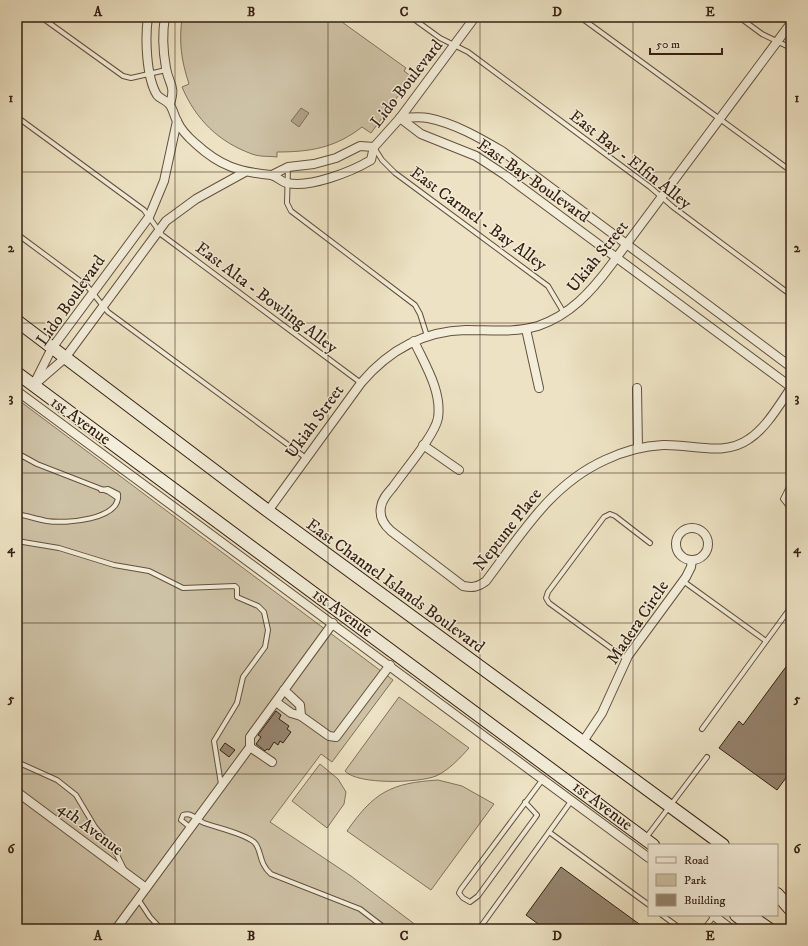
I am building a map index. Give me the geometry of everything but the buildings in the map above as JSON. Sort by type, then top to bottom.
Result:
[{"type":"main road","name":"East Channel Islands Boulevard","points":[[17,321],[268,510],[721,844]]},
{"type":"main road","points":[[17,373],[649,842]]},
{"type":"main road","points":[[778,895],[791,910]]},
{"type":"main road","points":[[737,916],[754,929]]},
{"type":"main road","points":[[750,916],[769,929]]},
{"type":"street","points":[[148,17],[146,46],[150,74],[158,95],[170,104],[177,122],[187,135],[206,152],[224,164],[245,172],[272,175],[286,183]]},
{"type":"street","points":[[165,17],[163,44],[166,70],[174,92],[170,104]]},
{"type":"street","name":"Lido Boulevard","points":[[286,183],[310,182],[341,175],[371,160],[374,148],[400,118],[475,17]]},
{"type":"street","name":"Ukiah Street","points":[[268,510],[361,383],[394,351],[427,336],[457,331],[499,332],[526,329],[550,321],[564,313],[592,290],[791,23]]},
{"type":"street","name":"East Bay Boulevard","points":[[400,118],[426,118],[486,142],[515,161],[791,367]]},
{"type":"street","name":"East Bay Boulevard","points":[[400,118],[421,134],[462,150],[488,163],[791,387]]},
{"type":"street","name":"Lido Boulevard","points":[[34,385],[52,348],[149,217],[164,181],[177,122]]},
{"type":"street","name":"Lido Boulevard","points":[[272,175],[288,167],[325,161],[360,146],[374,148]]},
{"type":"street","name":"Lido Boulevard","points":[[34,385],[65,358],[158,230],[186,205],[245,172]]},
{"type":"street","points":[[526,329],[539,388]]},
{"type":"street","name":"Neptune Place","points":[[414,341],[434,384],[438,409],[434,428],[383,500],[380,514],[382,522],[391,532],[463,586],[470,587],[476,587],[486,581],[549,498],[562,486],[587,469],[605,459],[638,448],[664,445],[719,449],[740,444],[762,429],[791,387]]},
{"type":"street","points":[[637,388],[638,448]]},
{"type":"street","name":"1st Avenue","points":[[17,391],[390,665],[648,857]]},
{"type":"street","points":[[423,444],[458,470]]},
{"type":"street","points":[[694,528],[704,532],[707,536],[708,548],[702,557],[692,560],[682,556],[676,543],[677,538],[684,530],[694,528]]},
{"type":"street","name":"Madera Circle","points":[[582,743],[602,713],[627,659],[683,581],[691,567],[692,560]]},
{"type":"street","points":[[116,929],[222,787],[250,747],[250,737],[333,623]]},
{"type":"street","points":[[276,702],[292,714],[301,716],[329,736],[336,737],[390,665]]},
{"type":"street","points":[[284,690],[300,705],[301,716]]},
{"type":"street","points":[[250,747],[272,762]]},
{"type":"street","name":"4th Avenue","points":[[17,792],[146,888]]},
{"type":"street","points":[[715,916],[731,929]]},
{"type":"lane","points":[[41,17],[119,75],[131,78],[166,70]]},
{"type":"lane","name":"East Bay - Elfin Alley","points":[[411,17],[440,38],[468,52],[650,187],[672,207],[791,295]]},
{"type":"lane","points":[[580,17],[791,171]]},
{"type":"lane","points":[[739,17],[762,34],[791,48]]},
{"type":"lane","name":"East Alta - Bowling Alley","points":[[17,117],[144,210],[162,235],[361,383]]},
{"type":"lane","name":"East Carmel - Bay Alley","points":[[374,148],[382,160],[395,173],[548,286],[564,313]]},
{"type":"lane","points":[[288,167],[286,183],[287,204],[290,211],[415,305],[420,314],[427,336]]},
{"type":"lane","points":[[17,234],[87,286],[108,312],[306,458]]},
{"type":"lane","points":[[17,453],[37,464],[101,490],[114,491],[118,494],[119,498],[113,509],[106,514],[93,518],[62,522],[47,521],[17,514]]},
{"type":"lane","points":[[791,484],[783,499],[791,509]]},
{"type":"lane","points":[[627,659],[549,603],[546,598],[548,592],[604,517],[610,514],[615,516],[650,543]]},
{"type":"lane","points":[[17,541],[60,548],[114,565],[149,571],[183,588],[235,586],[237,597],[258,606],[264,612],[268,630],[264,647],[243,678],[237,704],[214,741],[222,787]]},
{"type":"lane","points":[[683,581],[766,641]]},
{"type":"lane","points":[[702,728],[791,608]]},
{"type":"lane","points":[[649,842],[669,807],[707,757]]},
{"type":"lane","points":[[17,762],[57,780],[76,795],[92,822],[115,851],[124,871]]},
{"type":"lane","points":[[525,802],[537,815],[528,829],[473,901],[470,902],[463,898],[459,893],[461,889],[525,802],[543,779]]},
{"type":"lane","points":[[479,929],[572,800]]},
{"type":"lane","points":[[191,828],[181,820],[183,815],[187,814],[198,819],[202,823],[254,842],[265,868],[271,874],[360,909],[386,929]]},
{"type":"lane","points":[[549,832],[648,904]]},
{"type":"lane","points":[[138,899],[156,925],[161,929]]},
{"type":"lane","points":[[663,916],[681,929]]},
{"type":"lane","points":[[704,929],[713,916]]},
{"type":"lane","points":[[156,925],[164,929]]},
{"type":"green space","points":[[182,17],[335,17],[406,68],[404,71],[412,77],[371,133],[362,127],[342,140],[311,150],[277,152],[277,157],[255,155],[240,149],[219,136],[202,120],[188,99],[182,87],[189,84],[181,51]]},
{"type":"green space","points":[[17,399],[393,680],[332,762],[321,754],[270,822],[351,876],[421,929],[17,929]]},
{"type":"green space","points":[[399,697],[469,748],[450,767],[436,776],[428,778],[403,781],[375,781],[352,776],[345,771]]},
{"type":"green space","points":[[320,764],[338,779],[346,792],[344,804],[327,828],[292,801]]},
{"type":"green space","points":[[438,780],[462,786],[494,804],[431,890],[347,831],[366,807],[385,792],[408,784]]},
{"type":"shaded area","points":[[301,108],[309,113],[299,127],[291,121]]}]
